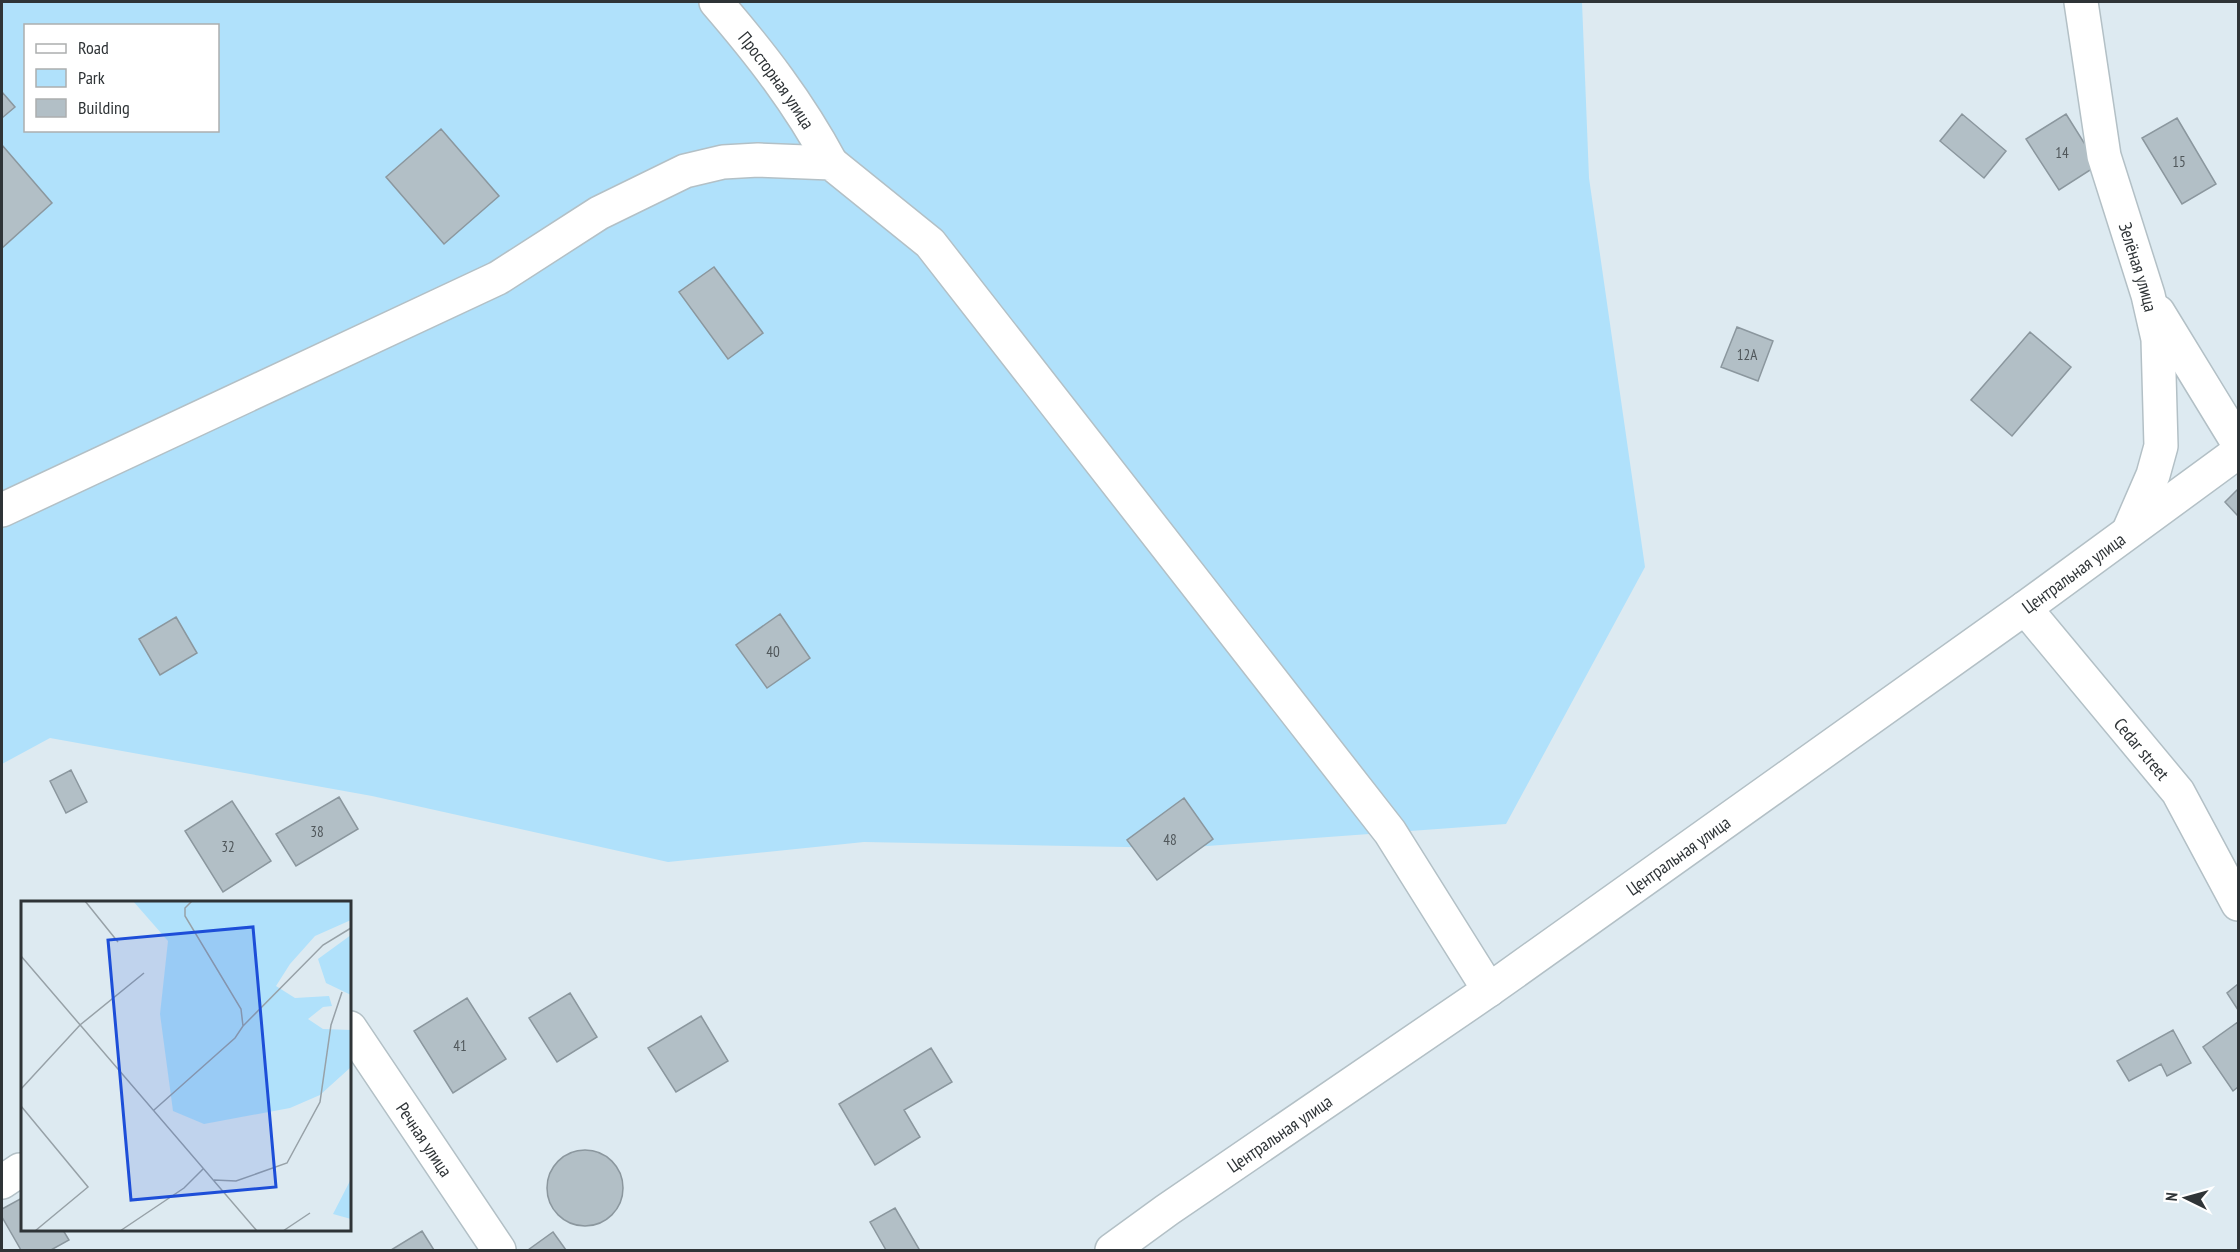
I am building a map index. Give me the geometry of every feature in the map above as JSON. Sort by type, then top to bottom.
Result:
[{"type":"street","name":"Просторная улица","points":[[716,2],[764,58],[808,120],[831,163]]},
{"type":"street","name":"Зелёная улица","points":[[2081,2],[2104,156],[2148,295],[2158,339],[2161,446],[2154,475],[2129,530]]},
{"type":"street","points":[[2,510],[498,278],[599,213],[685,171],[723,162],[831,163],[930,243],[1390,832],[1489,990]]},
{"type":"street","points":[[2148,295],[2238,443]]},
{"type":"street","name":"Центральная улица","points":[[1112,1251],[1176,1203],[1489,990],[2025,608],[2238,452]]},
{"type":"street","name":"Cedar street","points":[[2025,608],[2178,792],[2238,904]]},
{"type":"street","name":"Речная улица","points":[[351,1029],[499,1251]]},
{"type":"green space","points":[[2,2],[1582,2],[1589,178],[1645,567],[1506,824],[1180,848],[864,842],[668,862],[372,796],[50,738],[2,764]]},
{"type":"building","points":[[2,92],[15,107],[2,118]]},
{"type":"building","points":[[1962,114],[2006,151],[1984,178],[1940,141]]},
{"type":"building","points":[[2066,114],[2098,165],[2059,190],[2026,139]]},
{"type":"building","points":[[2177,118],[2216,184],[2182,204],[2142,138]]},
{"type":"building","points":[[441,129],[499,196],[444,244],[386,177]]},
{"type":"building","points":[[2,145],[52,203],[2,248]]},
{"type":"building","points":[[714,267],[763,333],[728,359],[679,292]]},
{"type":"building","points":[[1737,327],[1773,341],[1758,381],[1721,367]]},
{"type":"building","points":[[2030,332],[2071,367],[2012,436],[1971,400]]},
{"type":"building","points":[[2238,489],[2238,516],[2225,502]]},
{"type":"building","points":[[780,614],[810,658],[767,688],[736,645]]},
{"type":"building","points":[[176,617],[197,653],[160,675],[139,639]]},
{"type":"building","points":[[71,770],[87,802],[66,813],[50,781]]},
{"type":"building","points":[[339,797],[358,829],[296,866],[276,834]]},
{"type":"building","points":[[1184,798],[1213,839],[1157,880],[1127,840]]},
{"type":"building","points":[[232,801],[271,861],[223,892],[185,831]]},
{"type":"building","points":[[2238,984],[2238,1010],[2227,993]]},
{"type":"building","points":[[570,993],[597,1037],[557,1062],[529,1018]]},
{"type":"building","points":[[467,998],[506,1059],[453,1093],[414,1031]]},
{"type":"building","points":[[701,1016],[728,1061],[676,1092],[648,1048]]},
{"type":"building","points":[[2238,1022],[2238,1087],[2233,1091],[2203,1047]]},
{"type":"building","points":[[2173,1030],[2191,1063],[2167,1076],[2161,1064],[2129,1081],[2117,1061]]},
{"type":"building","points":[[931,1048],[952,1082],[904,1110],[920,1137],[875,1165],[839,1104]]},
{"type":"building","points":[[593,1150],[606,1156],[617,1167],[623,1180],[621,1203],[606,1220],[593,1226],[577,1226],[564,1220],[549,1203],[547,1180],[553,1167],[570,1152]]},
{"type":"building","points":[[21,1199],[21,1231],[64,1231],[69,1240],[51,1250],[21,1250],[2,1217],[2,1209]]},
{"type":"building","points":[[895,1208],[919,1249],[886,1250],[870,1222]]},
{"type":"building","points":[[422,1231],[434,1250],[391,1250]]},
{"type":"building","points":[[553,1232],[566,1250],[528,1250]]}]
